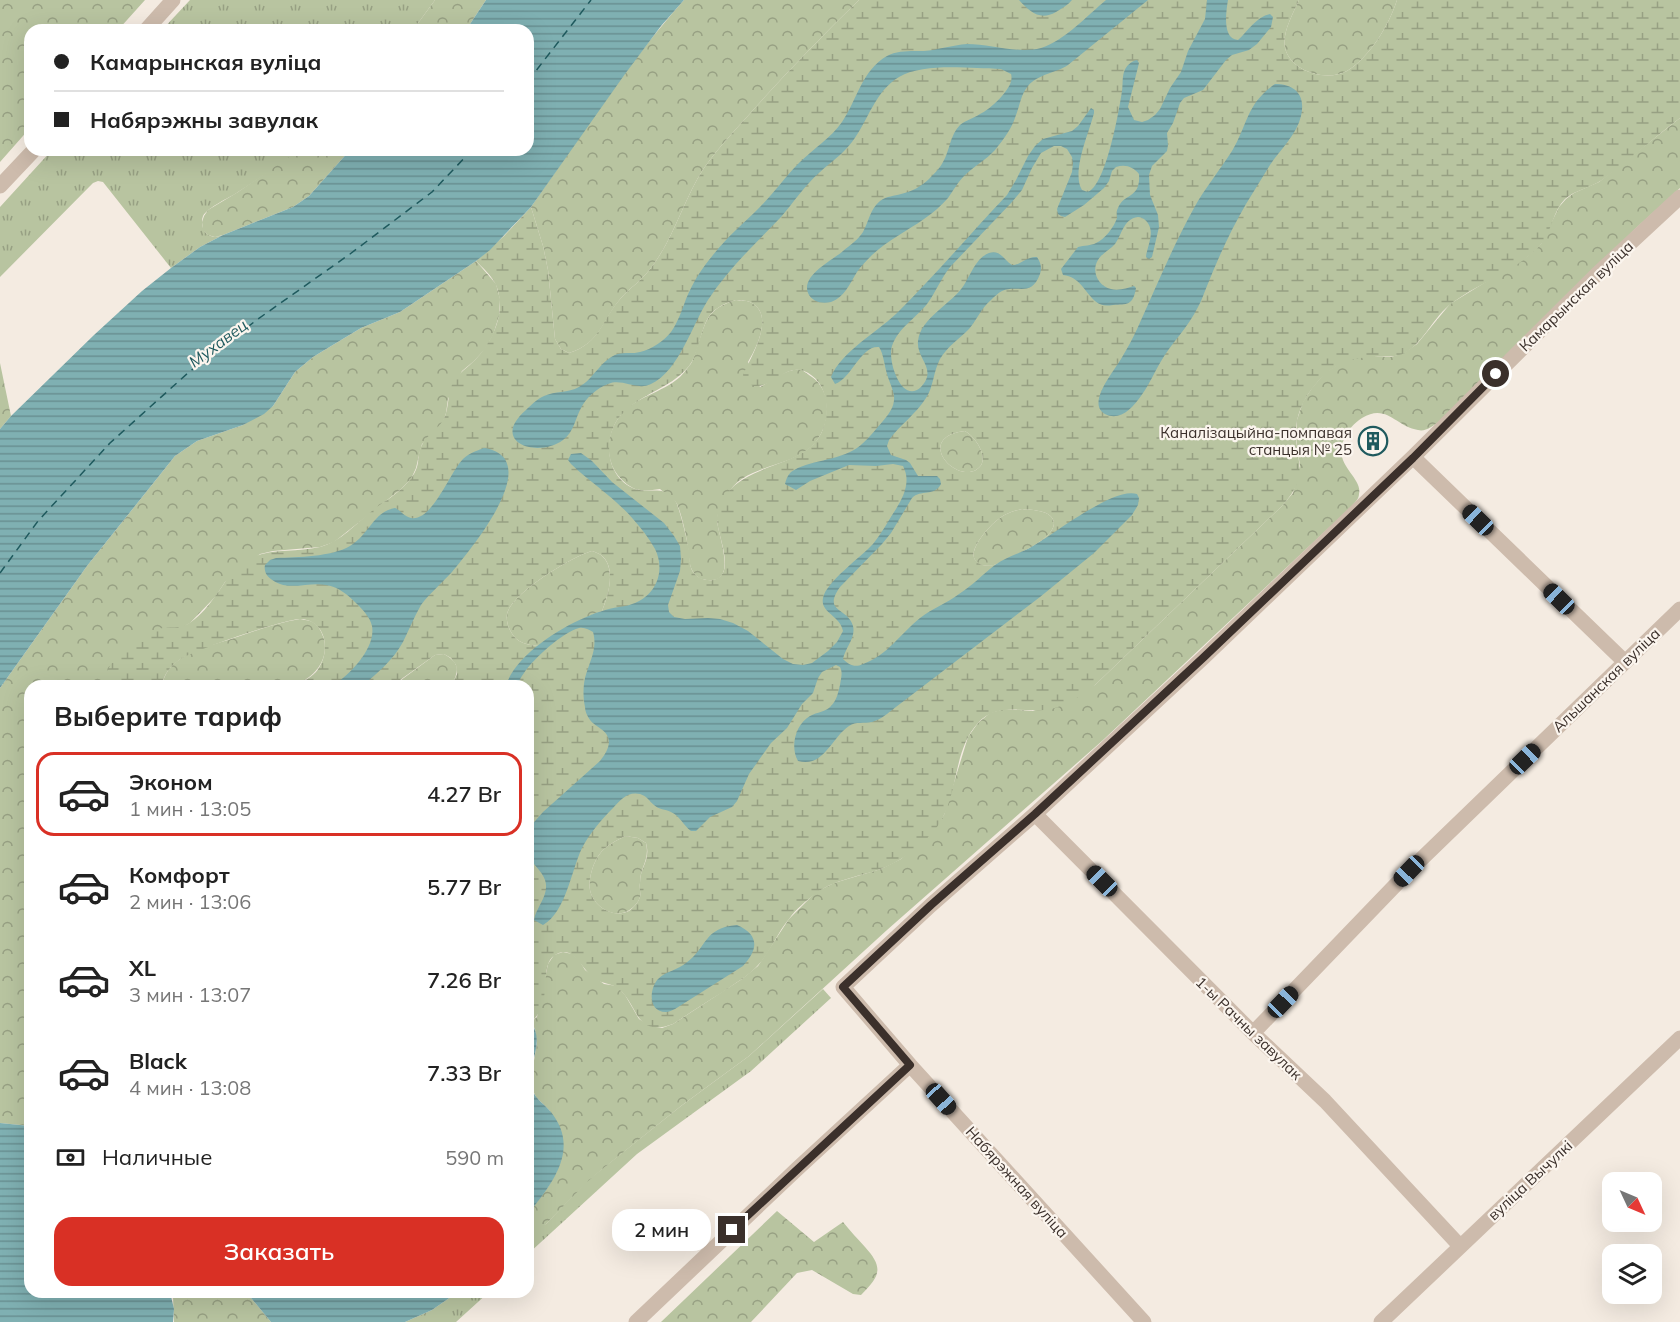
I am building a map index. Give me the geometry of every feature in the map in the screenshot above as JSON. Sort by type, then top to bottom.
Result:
[{"type":"street","points":[[151,24],[173,0]]},
{"type":"street","points":[[0,186],[28,156]]},
{"type":"street","name":"Камарынская вуліца","points":[[843,987],[931,905],[1035,814],[1204,657],[1413,458],[1597,274],[1680,197]]},
{"type":"street","points":[[1413,458],[1624,662]]},
{"type":"street","name":"Альшанская вуліца","points":[[1253,1033],[1409,871],[1680,609]]},
{"type":"street","name":"1-ы Рачны завулак","points":[[1035,814],[1253,1033],[1325,1101],[1460,1246]]},
{"type":"street","name":"Набярэжная вуліца","points":[[843,987],[910,1065],[1144,1322]]},
{"type":"street","name":"вуліца Вычулкі","points":[[1381,1322],[1680,1038]]},
{"type":"street","points":[[636,1322],[910,1065]]},
{"type":"green space","points":[[0,0],[145,0],[123,24],[24,24],[24,135],[0,162]]},
{"type":"green space","points":[[190,0],[435,0],[417,24],[168,24]]},
{"type":"green space","points":[[435,0],[486,0],[470,24],[417,24]]},
{"type":"green space","points":[[684,0],[859,0],[780,81],[716,153],[697,180],[666,245],[650,269],[621,298],[595,337],[580,349],[569,353],[561,349],[555,339],[548,270],[531,207],[623,75]]},
{"type":"green space","points":[[859,0],[1299,0],[1287,29],[1285,48],[1294,63],[1302,69],[1320,75],[1330,75],[1347,71],[1363,58],[1384,30],[1397,0],[1680,0],[1680,118],[1602,180],[1565,199],[1542,243],[1533,252],[1523,261],[1452,303],[1412,348],[1397,356],[1365,357],[1349,361],[1334,368],[1321,378],[1306,397],[1300,411],[1296,433],[1299,475],[1295,488],[1284,504],[1095,685],[1069,702],[1051,709],[1003,710],[986,716],[978,723],[963,748],[942,819],[934,831],[915,849],[886,867],[837,882],[815,894],[792,915],[763,959],[751,972],[673,1024],[651,1027],[644,1024],[619,989],[597,980],[567,952],[555,955],[550,961],[542,1005],[534,1019],[534,680],[454,680],[457,674],[456,665],[444,654],[435,655],[400,680],[305,680],[311,677],[321,665],[325,648],[322,632],[310,621],[301,619],[259,629],[187,656],[170,668],[163,680],[105,680],[105,677],[122,650],[139,637],[157,629],[183,626],[195,619],[208,606],[240,564],[263,554],[311,549],[335,541],[408,482],[417,467],[422,445],[444,418],[453,382],[482,352],[496,325],[500,305],[496,285],[476,261],[531,207],[548,270],[555,339],[561,349],[569,353],[588,343],[600,330],[614,306],[647,273],[666,245],[690,193],[710,160],[806,53]],"holes":[[[736,300],[748,301],[758,308],[762,316],[760,337],[743,375],[746,383],[754,386],[762,385],[789,371],[804,371],[821,386],[826,402],[826,418],[816,441],[806,451],[751,475],[727,493],[720,505],[717,518],[724,553],[724,570],[720,577],[710,580],[699,577],[692,570],[681,518],[672,496],[663,491],[635,489],[625,484],[613,467],[609,446],[614,425],[620,416],[637,401],[683,373],[695,356],[712,312]],[[965,431],[978,444],[983,461],[976,470],[967,472],[949,465],[940,449],[942,441],[950,435]],[[1022,509],[1036,510],[1050,515],[1054,523],[1052,529],[1032,547],[999,563],[988,566],[979,564],[974,557],[974,552],[982,536],[999,519]],[[592,551],[601,555],[609,567],[610,582],[602,611],[569,626],[539,646],[519,641],[513,636],[507,619],[511,606],[531,586],[571,560]],[[625,836],[638,838],[646,843],[647,854],[640,877],[640,895],[629,911],[610,912],[595,901],[590,890],[590,881],[601,852]]]},
{"type":"green space","points":[[1299,0],[1397,0],[1384,30],[1363,58],[1347,71],[1320,75],[1302,69],[1294,63],[1285,48],[1287,29]]},
{"type":"green space","points":[[1680,118],[1680,188],[1636,228],[1439,422],[1426,429],[1418,430],[1385,414],[1378,413],[1356,422],[1347,433],[1341,448],[1345,463],[1359,488],[1358,497],[1352,506],[1102,741],[887,930],[749,1056],[681,1106],[600,1171],[546,1224],[534,1229],[534,1206],[557,1171],[550,1111],[534,1093],[534,1061],[537,1043],[534,1020],[537,1017],[548,964],[554,955],[563,952],[572,954],[585,970],[604,984],[617,986],[639,1019],[650,1026],[662,1028],[673,1024],[742,979],[758,966],[789,919],[816,892],[834,883],[881,869],[901,859],[934,830],[944,815],[968,737],[978,723],[990,713],[1004,709],[1033,711],[1095,685],[1281,507],[1293,493],[1300,466],[1296,437],[1297,420],[1303,402],[1325,373],[1342,362],[1358,357],[1391,357],[1404,353],[1417,344],[1450,304],[1528,256],[1541,244],[1559,207],[1566,199],[1599,182]]},
{"type":"green space","points":[[47,156],[291,156],[206,213],[202,220],[208,235],[216,237],[223,235],[200,247],[171,268],[103,182],[98,181],[93,183],[0,277],[0,207]]},
{"type":"green space","points":[[290,156],[345,156],[309,196],[293,207],[223,235],[215,237],[208,235],[203,230],[202,222],[208,210]]},
{"type":"green space","points":[[476,261],[496,284],[500,299],[499,316],[493,335],[485,349],[462,371],[448,399],[442,425],[422,444],[411,479],[401,489],[334,542],[320,547],[260,554],[225,582],[215,597],[190,623],[181,628],[171,629],[107,680],[24,680],[24,1125],[0,1123],[0,688],[87,566],[175,456],[197,441],[243,425],[273,406],[295,372],[313,357],[361,328],[400,312]]},
{"type":"green space","points":[[736,300],[750,302],[761,314],[759,339],[748,362],[760,387],[786,372],[802,370],[817,381],[823,389],[827,409],[826,419],[823,429],[812,446],[791,459],[755,472],[734,485],[717,517],[724,569],[721,576],[714,580],[702,579],[691,568],[684,525],[676,502],[660,489],[639,490],[624,482],[612,466],[610,436],[625,410],[680,377],[692,361],[708,318],[718,308]]},
{"type":"green space","points":[[0,363],[11,416],[0,429]]},
{"type":"green space","points":[[965,431],[974,438],[981,449],[983,461],[976,470],[967,472],[949,465],[940,449],[942,441],[950,435]]},
{"type":"green space","points":[[1022,509],[1041,511],[1050,515],[1054,523],[1052,529],[1032,547],[1014,556],[994,565],[979,564],[974,557],[974,552],[986,532],[1004,515]]},
{"type":"green space","points":[[592,551],[601,555],[609,567],[610,582],[602,611],[569,626],[539,646],[526,644],[516,639],[510,630],[507,614],[519,596],[571,560]]},
{"type":"green space","points":[[300,619],[311,621],[323,637],[325,647],[322,662],[305,680],[164,680],[170,667],[191,653]]},
{"type":"green space","points":[[444,654],[453,661],[457,667],[454,680],[401,680],[435,655]]},
{"type":"green space","points":[[625,836],[638,838],[646,843],[647,854],[640,877],[638,901],[628,911],[616,913],[599,906],[592,896],[590,881],[593,867],[601,852]]},
{"type":"green space","points":[[823,989],[831,998],[751,1071],[637,1154],[534,1248],[534,1228],[546,1224],[587,1181],[681,1106],[749,1056]]},
{"type":"green space","points":[[777,1211],[814,1242],[843,1222],[871,1254],[877,1266],[876,1277],[861,1295],[853,1294],[812,1270],[797,1273],[751,1322],[661,1322]]},
{"type":"green space","points":[[173,1298],[251,1298],[271,1322],[174,1322]]},
{"type":"green space","points":[[449,1298],[482,1298],[456,1322],[405,1322],[432,1310]]},
{"type":"water","name":"Мухавец","points":[[486,0],[684,0],[625,74],[531,207],[490,250],[400,312],[361,328],[313,357],[295,372],[273,406],[264,414],[243,425],[197,441],[175,456],[87,566],[0,688],[0,429],[94,335],[171,268],[200,247],[223,235],[293,207],[309,196],[345,156],[534,156],[534,24],[470,24]]},
{"type":"water","points":[[1019,0],[1072,0],[1056,12],[1045,16],[1031,11]]},
{"type":"water","points":[[1106,0],[1148,0],[1068,65],[1032,82],[1024,92],[1010,129],[995,150],[964,176],[937,209],[872,255],[836,300],[828,303],[821,302],[810,296],[807,286],[813,274],[859,237],[880,201],[912,190],[923,184],[939,169],[957,129],[962,123],[985,111],[996,102],[1010,85],[1011,74],[1001,69],[935,68],[910,72],[899,77],[878,98],[858,134],[848,146],[809,182],[781,217],[725,277],[702,310],[677,358],[661,378],[645,386],[619,382],[600,388],[583,404],[567,437],[552,445],[541,448],[530,447],[515,439],[513,431],[516,421],[539,399],[548,394],[579,387],[612,357],[621,353],[644,351],[668,335],[678,320],[701,270],[718,248],[765,202],[799,163],[838,128],[866,77],[887,56],[905,51],[967,44],[1023,50],[1041,48],[1067,34]]},
{"type":"water","points":[[1207,0],[1228,0],[1227,30],[1229,35],[1238,40],[1256,21],[1270,14],[1273,17],[1271,27],[1257,44],[1249,50],[1232,55],[1203,90],[1184,98],[1180,103],[1167,133],[1167,151],[1152,166],[1149,175],[1150,195],[1158,215],[1159,227],[1152,257],[1149,259],[1146,257],[1151,237],[1149,225],[1138,217],[1126,224],[1115,244],[1102,255],[1096,264],[1097,278],[1102,285],[1114,290],[1134,286],[1136,288],[1131,301],[1122,304],[1099,304],[1078,281],[1063,275],[1061,269],[1078,247],[1094,244],[1109,232],[1116,221],[1117,210],[1121,203],[1135,192],[1139,174],[1129,167],[1116,167],[1104,188],[1084,205],[1065,217],[1061,216],[1057,209],[1072,172],[1073,163],[1067,149],[1054,146],[1041,153],[1022,190],[951,266],[927,304],[895,340],[891,353],[897,379],[902,386],[914,391],[926,381],[927,375],[927,369],[918,347],[920,332],[931,318],[959,292],[984,255],[996,252],[1012,265],[1037,257],[1041,272],[1033,286],[1002,291],[984,307],[969,329],[940,359],[926,398],[889,440],[887,446],[891,455],[910,463],[918,476],[937,476],[941,484],[931,492],[912,498],[891,533],[835,595],[835,606],[850,620],[854,630],[843,659],[855,666],[879,656],[920,618],[964,591],[995,565],[1028,549],[1098,505],[1126,494],[1137,494],[1138,505],[1132,515],[1094,553],[1040,597],[887,714],[872,722],[852,724],[821,756],[807,762],[798,761],[794,743],[801,725],[810,716],[829,708],[838,694],[842,676],[840,667],[836,665],[822,672],[813,693],[802,704],[787,728],[771,743],[749,774],[737,801],[732,807],[710,817],[696,831],[691,831],[674,814],[656,807],[642,795],[636,793],[625,797],[600,822],[585,842],[557,911],[543,925],[534,920],[546,891],[546,885],[543,876],[534,864],[534,822],[600,761],[609,744],[608,736],[588,717],[584,704],[584,681],[592,655],[593,632],[585,628],[572,631],[534,661],[520,680],[508,680],[518,664],[538,645],[592,614],[640,600],[653,589],[659,574],[658,557],[645,533],[619,504],[571,464],[568,460],[571,454],[581,453],[592,461],[612,482],[664,523],[674,536],[680,546],[681,559],[680,571],[668,605],[669,612],[674,617],[720,619],[733,623],[748,631],[783,659],[793,664],[812,663],[837,642],[843,631],[838,621],[824,607],[823,598],[826,592],[837,577],[876,540],[899,504],[906,483],[903,466],[893,464],[849,465],[810,481],[796,490],[785,484],[791,472],[798,468],[841,456],[857,448],[874,432],[893,406],[893,393],[879,347],[867,351],[847,375],[835,384],[831,377],[836,367],[843,358],[900,310],[1007,195],[1035,146],[1043,139],[1072,131],[1091,108],[1094,113],[1082,152],[1079,182],[1082,190],[1087,192],[1091,190],[1097,183],[1107,159],[1126,68],[1137,60],[1139,63],[1128,107],[1134,120],[1142,122],[1148,120],[1160,109],[1181,72],[1188,51],[1205,19]]},
{"type":"water","points":[[1275,84],[1288,86],[1300,97],[1302,109],[1296,129],[1246,204],[1225,244],[1194,315],[1164,356],[1139,399],[1123,414],[1114,416],[1105,414],[1098,403],[1103,387],[1134,335],[1186,222],[1232,151],[1258,99]]},
{"type":"water","points":[[484,448],[501,455],[508,468],[507,486],[499,505],[474,544],[421,605],[395,655],[369,680],[340,680],[366,651],[372,634],[370,620],[357,604],[339,590],[320,584],[291,586],[280,584],[268,577],[265,565],[276,558],[314,556],[342,550],[362,536],[381,514],[388,510],[395,508],[411,518],[419,517],[433,505],[458,465],[470,454]]},
{"type":"water","points":[[737,925],[750,933],[754,943],[752,954],[743,966],[675,1009],[666,1012],[656,1008],[652,994],[658,979],[686,963],[712,934],[726,927]]},
{"type":"water","points":[[534,1027],[537,1043],[534,1060]]},
{"type":"water","points":[[534,1092],[559,1125],[563,1138],[560,1165],[534,1206]]},
{"type":"water","points":[[0,1123],[24,1125],[24,1298],[171,1298],[174,1309],[173,1322],[0,1322]]},
{"type":"water","points":[[251,1298],[449,1298],[432,1310],[405,1322],[271,1322]]},
{"type":"ferry route","points":[[534,73],[591,0]]},
{"type":"ferry route","points":[[0,573],[38,521],[110,443],[189,372],[432,192],[466,156]]},
{"type":"place","name":"Каналізацыйна-помпавая станцыя № 25","points":[[1373,441]]},
{"type":"route","points":[[732,1230],[910,1065],[843,987],[931,905],[1035,814],[1204,657],[1413,458],[1496,374]]}]
